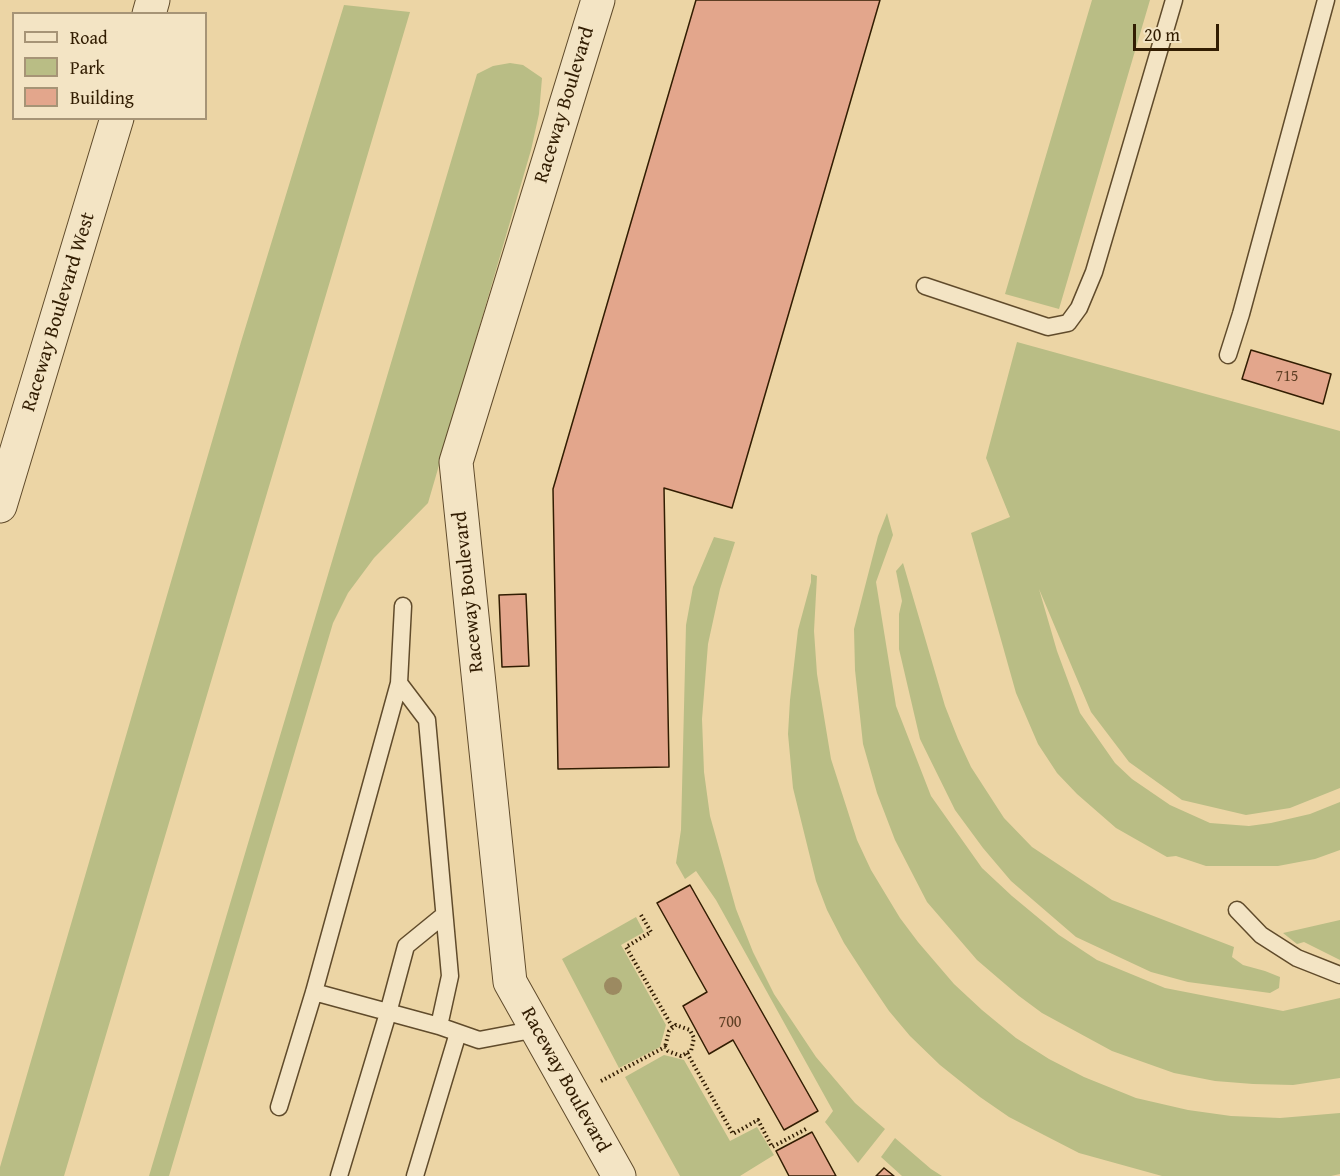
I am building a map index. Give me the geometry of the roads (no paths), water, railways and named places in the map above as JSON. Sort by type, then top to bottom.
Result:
[{"type":"street","name":"Raceway Boulevard","points":[[598,0],[456,462],[510,982],[619,1176]]},
{"type":"street","name":"Raceway Boulevard West","points":[[0,506],[116,120]]},
{"type":"lane","points":[[925,286],[1048,327],[1068,323],[1079,308],[1094,272],[1174,0]]},
{"type":"lane","points":[[1228,355],[1326,0]]},
{"type":"lane","points":[[279,1107],[314,992],[399,683],[403,606]]},
{"type":"lane","points":[[399,683],[427,720],[450,976],[439,1026]]},
{"type":"lane","points":[[1237,910],[1270,941],[1298,958],[1340,975]]},
{"type":"lane","points":[[339,1176],[406,946],[444,915]]},
{"type":"lane","points":[[314,992],[439,1026],[478,1040],[537,1029]]},
{"type":"lane","points":[[415,1176],[458,1033]]}]
